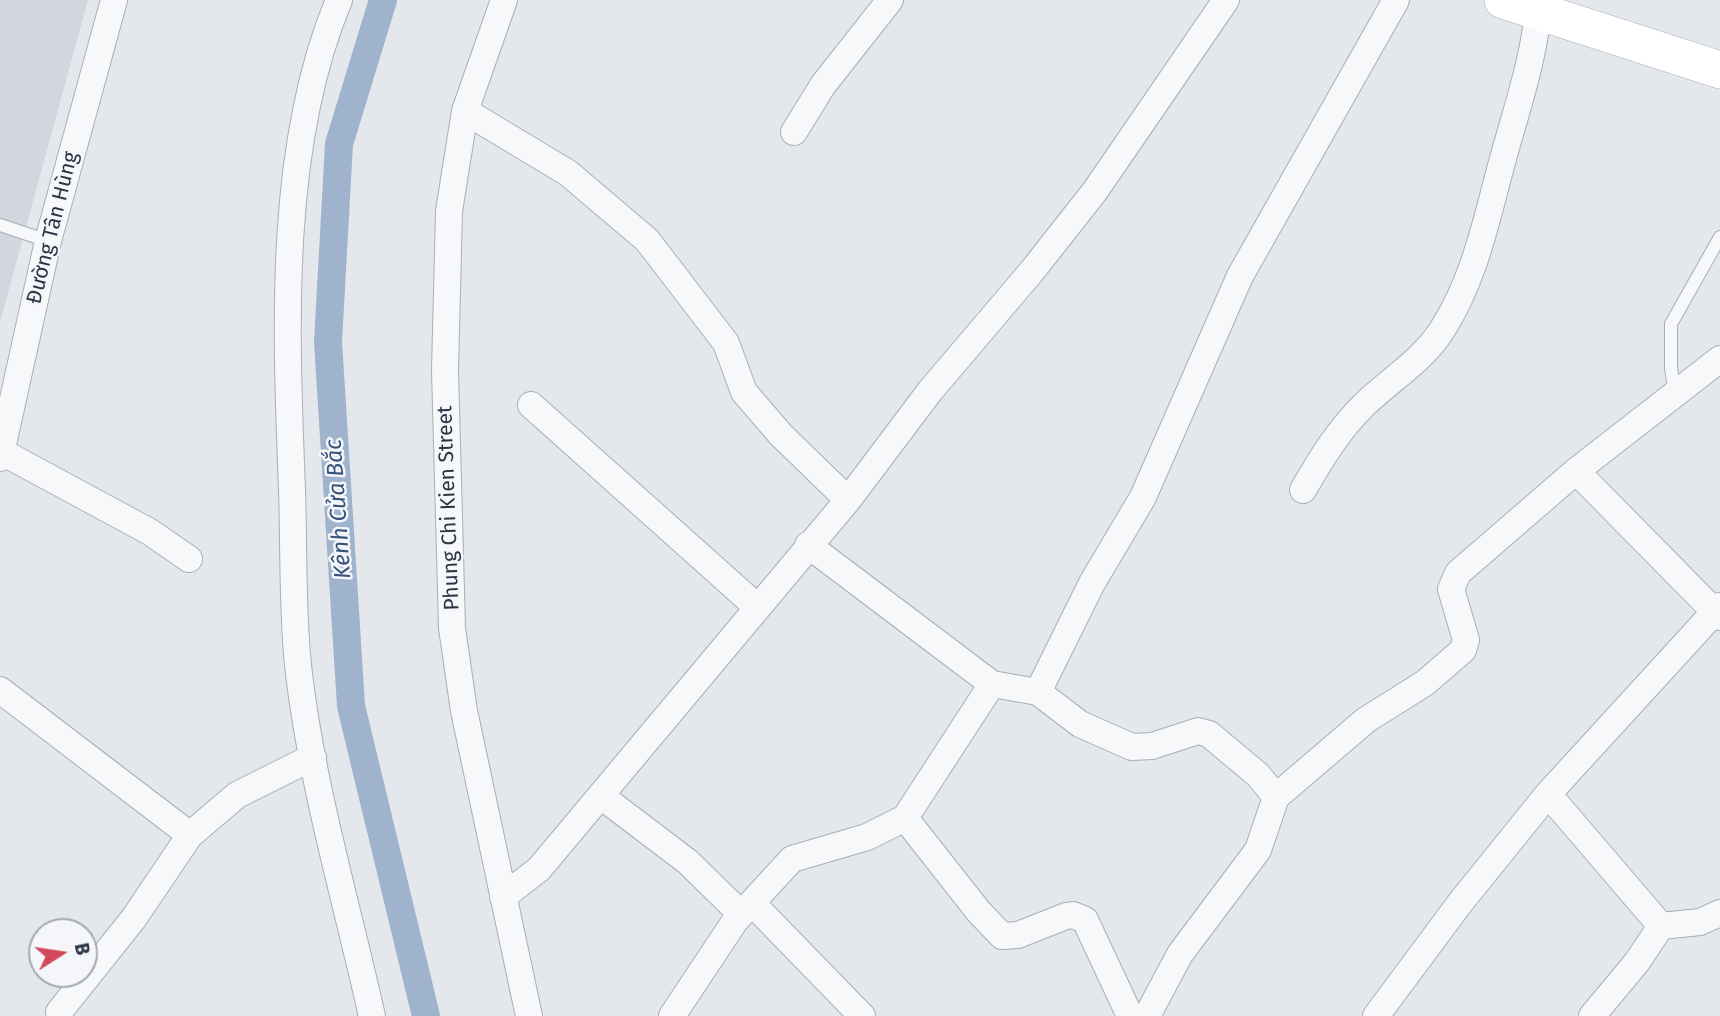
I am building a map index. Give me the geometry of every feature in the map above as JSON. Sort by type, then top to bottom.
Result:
[{"type":"main road","points":[[1503,0],[1539,5],[1720,70]]},
{"type":"street","name":"Đường Tân Hùng","points":[[1,455],[48,241],[114,0]]},
{"type":"street","points":[[339,0],[322,40],[300,138],[286,328],[298,664],[313,757],[372,1016]]},
{"type":"street","name":"Phung Chi Kien Street","points":[[504,0],[465,111],[449,211],[445,370],[452,628],[464,711],[529,1016]]},
{"type":"street","points":[[794,132],[823,85],[890,0]]},
{"type":"street","points":[[503,897],[539,869],[756,606],[848,500],[930,391],[1095,191],[1226,0]]},
{"type":"street","points":[[1038,692],[1092,583],[1143,497],[1240,276],[1395,0]]},
{"type":"street","points":[[1303,490],[1326,451],[1348,423],[1426,350],[1441,331],[1469,279],[1524,81],[1539,5]]},
{"type":"street","points":[[465,111],[568,173],[648,240],[726,343],[744,392],[781,435],[848,500]]},
{"type":"street","points":[[1147,1016],[1180,954],[1258,850],[1276,797],[1366,720],[1425,683],[1455,657],[1465,640],[1451,595],[1452,581],[1576,471],[1720,359]]},
{"type":"street","points":[[531,405],[756,606]]},
{"type":"street","points":[[1,455],[150,532],[189,559]]},
{"type":"street","points":[[1376,1016],[1548,794],[1718,611],[1576,471]]},
{"type":"street","points":[[808,545],[992,684],[1038,692],[1080,724],[1132,747],[1152,746],[1198,731],[1209,734],[1258,775],[1276,797]]},
{"type":"street","points":[[672,1016],[702,967],[747,908],[792,859],[867,836],[905,818],[992,684]]},
{"type":"street","points":[[0,690],[190,835]]},
{"type":"street","points":[[59,1012],[134,918],[190,835],[237,795],[313,757]]},
{"type":"street","points":[[1548,794],[1661,926]]},
{"type":"street","points":[[601,796],[747,908],[862,1016]]},
{"type":"street","points":[[905,818],[979,912],[1002,936],[1018,935],[1066,916],[1073,915],[1085,920],[1130,1016]]},
{"type":"street","points":[[1661,926],[1700,922],[1720,913]]},
{"type":"street","points":[[1592,1016],[1637,962],[1661,926]]},
{"type":"lane","points":[[0,225],[48,241]]},
{"type":"lane","points":[[1675,396],[1671,368],[1671,324],[1720,237]]},
{"type":"shaded area","points":[[0,0],[88,0],[0,322]]},
{"type":"waterway","name":"Kênh Cửa Bắc","points":[[383,0],[339,144],[328,342],[351,706],[426,1016]]}]
